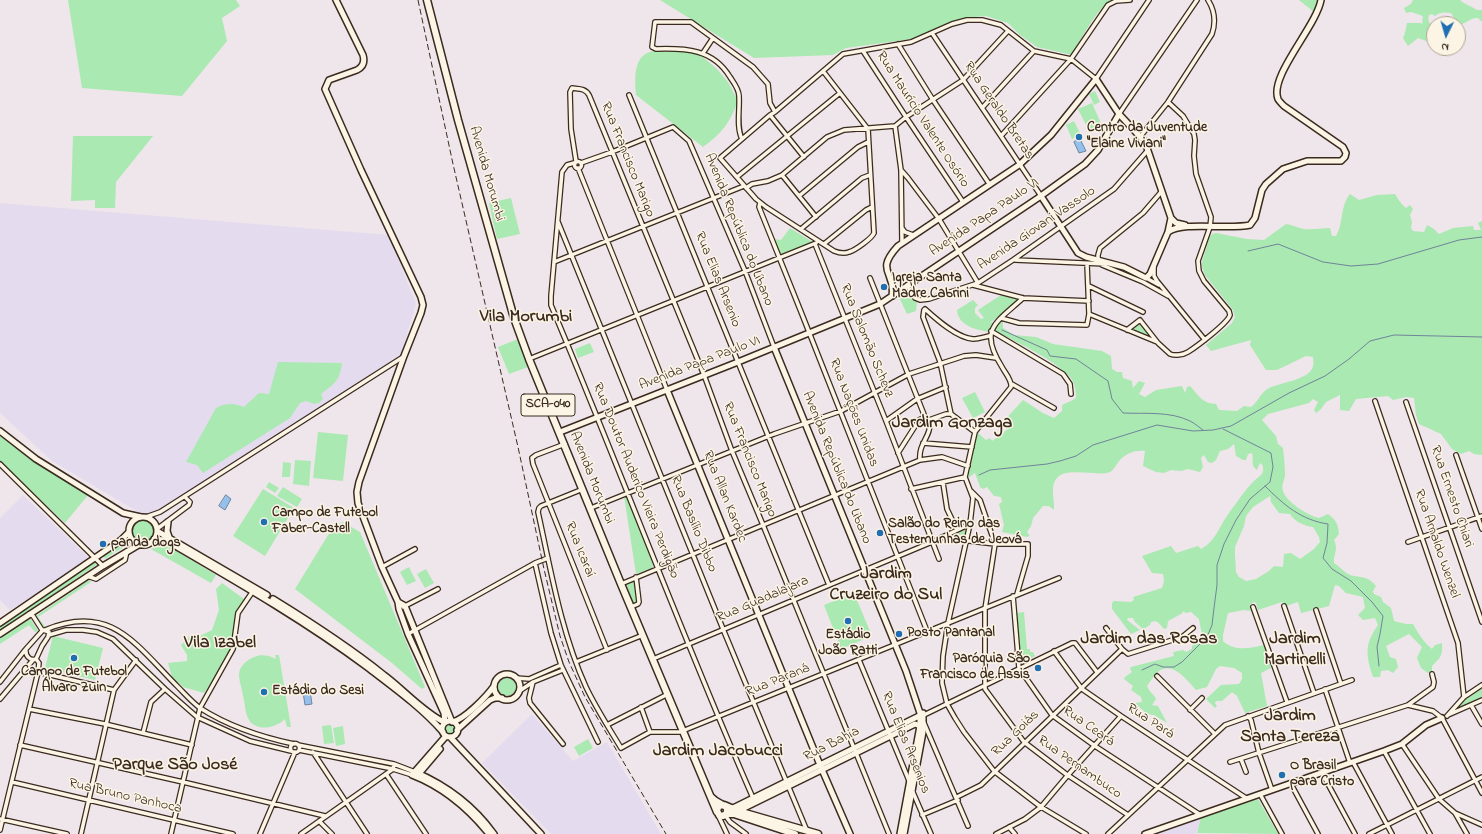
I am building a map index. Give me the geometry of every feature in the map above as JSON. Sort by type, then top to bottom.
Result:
[{"type":"main road","name":"Avenida Morumbi","points":[[427,0],[458,120],[511,308],[529,358],[621,584],[710,796],[721,814]]},
{"type":"main road","points":[[710,796],[718,803],[735,811],[795,834]]},
{"type":"main road","points":[[721,814],[727,809],[723,805]]},
{"type":"main road","points":[[721,814],[735,811],[808,833],[818,834]]},
{"type":"street","points":[[336,0],[363,55],[364,63],[357,70],[329,80],[325,89],[422,301],[421,313],[404,356],[356,492],[358,502],[382,567],[398,602],[408,634],[444,713],[447,736],[445,744],[416,774]]},
{"type":"street","points":[[1001,136],[1071,59],[1108,5],[1116,1],[1130,0]]},
{"type":"street","points":[[892,296],[893,284],[887,272],[887,264],[894,251],[913,235],[1019,165],[1050,135],[1096,79],[1149,0]]},
{"type":"street","name":"Avenida Papa Paulo VI","points":[[560,432],[774,348],[880,304],[1041,196],[1090,160],[1102,144],[1119,114],[1197,0]]},
{"type":"street","points":[[1140,137],[1168,102],[1212,34],[1215,24],[1214,14],[1208,0]]},
{"type":"street","points":[[823,71],[868,129],[874,232],[872,237],[848,252],[836,252],[760,203],[720,158],[843,54],[911,42],[957,23],[972,20],[991,22],[1001,25],[1034,51],[1071,59],[1096,79],[1119,114],[1145,142],[1171,218],[1176,223],[1188,226],[1238,227],[1250,225],[1255,218],[1262,190],[1270,180],[1283,169],[1307,161],[1341,161],[1345,158],[1346,153],[1343,147],[1284,106],[1278,100],[1278,84],[1282,73],[1313,21],[1321,0]]},
{"type":"street","points":[[742,139],[740,133],[738,90],[728,74],[721,66],[703,53],[683,48],[654,48],[652,46],[655,22],[689,21],[753,67],[767,82],[769,87],[770,103],[775,112]]},
{"type":"street","points":[[554,262],[713,198],[752,184],[768,181],[782,176],[827,137],[836,133],[844,130],[896,126],[906,117],[963,80],[1008,31]]},
{"type":"street","name":"Rua Geraldo Bretas","points":[[932,33],[1085,264],[1089,286],[1089,314],[1087,325],[1019,323],[1001,318]]},
{"type":"street","points":[[703,53],[713,38]]},
{"type":"street","points":[[898,44],[933,100],[990,185]]},
{"type":"street","name":"Rua Maurício Valente Osório","points":[[863,50],[963,202]]},
{"type":"street","points":[[982,108],[1034,51]]},
{"type":"street","name":"Rua Francisco Marigo","points":[[575,162],[571,129],[570,90],[572,88],[583,90],[589,95],[672,301],[704,375],[732,451],[889,834]]},
{"type":"street","points":[[737,177],[840,93]]},
{"type":"street","name":"Rua Elias Arsenio","points":[[629,94],[829,585]]},
{"type":"street","points":[[1126,330],[1140,320],[1158,343],[1170,354],[1175,355],[1188,352],[1205,340],[1228,321],[1230,315],[1229,311],[1204,280],[1199,271],[1198,261],[1210,227],[1211,217],[1197,179],[1194,166],[1194,134],[1183,116],[1168,102]]},
{"type":"street","points":[[770,115],[804,157]]},
{"type":"street","points":[[896,126],[900,170],[902,243]]},
{"type":"street","name":"Avenida República do Líbano","points":[[647,138],[673,127],[691,145],[745,271],[774,348]]},
{"type":"street","points":[[578,168],[581,164],[647,138]]},
{"type":"street","points":[[799,196],[858,147],[868,142]]},
{"type":"street","name":"Avenida Giovani Vassolo","points":[[907,285],[915,298],[925,300],[978,283],[1014,260],[1114,190],[1148,150]]},
{"type":"street","points":[[575,162],[581,164]]},
{"type":"street","name":"Rua Allan Kardec","points":[[575,162],[574,166],[578,168],[636,316],[729,540],[821,768],[850,834]]},
{"type":"street","name":"Rua Doutor Auderico Vieira Perdigão","points":[[575,162],[567,165],[563,170],[551,302],[688,644],[756,803]]},
{"type":"street","points":[[900,170],[908,178],[939,219],[978,283]]},
{"type":"street","points":[[801,230],[862,178],[870,175]]},
{"type":"street","points":[[782,176],[816,217]]},
{"type":"street","points":[[1098,262],[1100,248],[1143,213],[1162,191]]},
{"type":"street","name":"Rua Nações Unidas","points":[[760,203],[759,207],[927,631]]},
{"type":"street","points":[[824,244],[866,210],[872,207]]},
{"type":"street","points":[[1146,278],[1154,267],[1168,232],[1171,218]]},
{"type":"street","name":"Rua Basílio Dibbo","points":[[558,221],[723,629],[808,833]]},
{"type":"street","points":[[902,226],[905,232],[913,235]]},
{"type":"street","points":[[1168,232],[1176,228],[1188,226]]},
{"type":"street","points":[[529,358],[568,344],[745,271],[815,244],[819,241]]},
{"type":"street","name":"Rua Salomão Schevz","points":[[815,244],[875,393],[939,559]]},
{"type":"street","points":[[1078,253],[1143,282],[1168,296]]},
{"type":"street","points":[[1014,260],[1085,264],[1098,262],[1112,264],[1124,267],[1160,285]]},
{"type":"street","points":[[1154,267],[1154,276],[1160,285],[1205,340]]},
{"type":"street","points":[[870,278],[927,418],[930,429],[920,451],[920,460]]},
{"type":"street","points":[[893,284],[907,285]]},
{"type":"street","points":[[973,285],[1023,298],[1089,301]]},
{"type":"street","points":[[1089,286],[1143,312]]},
{"type":"street","points":[[1023,298],[993,326],[989,336],[996,358],[1012,384],[1054,408]]},
{"type":"street","points":[[951,414],[946,387],[939,364],[940,362],[923,314],[924,309],[945,325],[965,337],[974,339],[989,336]]},
{"type":"street","points":[[1089,314],[1158,343]]},
{"type":"street","points":[[991,331],[1041,360],[1066,378],[1071,394]]},
{"type":"street","name":"Avenida República do Libano","points":[[774,348],[912,687],[922,715],[918,723]]},
{"type":"street","points":[[591,508],[768,437],[841,411],[909,374],[970,355],[996,358]]},
{"type":"street","points":[[0,623],[121,540],[134,521],[160,512],[185,497],[404,356]]},
{"type":"street","points":[[1012,384],[1010,389],[975,432],[965,477],[971,490],[973,501],[970,524],[948,623],[942,667],[942,683],[947,704],[964,732],[994,771],[1041,807],[1086,834]]},
{"type":"street","points":[[886,421],[919,398],[946,387]]},
{"type":"street","name":"Rua Arnaldo Wenzel","points":[[1375,401],[1458,643],[1464,697]]},
{"type":"street","name":"Rua Ernesto Chiari","points":[[1406,402],[1482,622]]},
{"type":"street","points":[[898,453],[919,420],[951,414],[975,432]]},
{"type":"street","points":[[0,431],[36,459],[123,513],[144,517],[153,521],[157,530],[239,578],[330,635],[380,672],[430,714],[444,722],[452,722],[461,718],[489,693],[497,678],[504,674],[513,675],[516,678],[520,685],[518,692]]},
{"type":"street","points":[[923,443],[972,448]]},
{"type":"street","name":"Rua Icaraí","points":[[565,444],[536,455],[532,458],[533,464],[607,650]]},
{"type":"street","points":[[1456,455],[1480,517],[1482,529]]},
{"type":"street","points":[[621,584],[920,460],[942,457],[968,466]]},
{"type":"street","points":[[0,464],[103,566]]},
{"type":"street","points":[[911,489],[965,477]]},
{"type":"street","points":[[943,483],[947,509],[957,530]]},
{"type":"street","points":[[583,489],[541,506],[538,510],[563,621],[576,662],[587,689],[621,748],[650,732],[641,708]]},
{"type":"street","points":[[971,490],[980,500],[995,544],[985,608],[984,686]]},
{"type":"street","points":[[0,634],[127,550],[140,544],[148,544],[154,539],[157,530],[189,505],[190,502],[185,497]]},
{"type":"street","points":[[123,513],[126,518],[132,540],[140,544]]},
{"type":"street","points":[[1408,542],[1480,517]]},
{"type":"street","points":[[168,522],[167,531],[170,538]]},
{"type":"street","name":"Rua Guadalajara","points":[[653,659],[943,538],[970,524]]},
{"type":"street","points":[[943,538],[995,544],[1028,544],[1028,556],[1017,594]]},
{"type":"street","points":[[154,539],[164,540],[172,544],[252,591],[337,645],[420,709],[464,752],[540,834]]},
{"type":"street","points":[[382,567],[416,549]]},
{"type":"street","points":[[88,576],[96,578],[125,560],[127,550]]},
{"type":"street","points":[[408,634],[535,563],[548,558]]},
{"type":"street","points":[[535,563],[551,633],[561,665],[598,742]]},
{"type":"street","points":[[631,607],[639,602],[636,577]]},
{"type":"street","name":"Rua Paraná","points":[[650,732],[680,732],[1059,578]]},
{"type":"street","points":[[399,609],[438,589]]},
{"type":"street","points":[[171,834],[200,708],[233,649],[238,613],[252,591]]},
{"type":"street","points":[[39,596],[45,604]]},
{"type":"street","points":[[1013,596],[1019,668]]},
{"type":"street","points":[[398,602],[405,606],[452,722],[456,725],[459,742],[464,752]]},
{"type":"street","points":[[24,606],[43,630],[49,632],[49,635]]},
{"type":"street","points":[[1284,606],[1314,693]]},
{"type":"street","points":[[1253,607],[1286,702]]},
{"type":"street","points":[[1316,610],[1341,684]]},
{"type":"street","points":[[0,682],[43,630],[76,620],[97,622],[115,628],[131,640],[200,708],[237,727],[272,739],[394,764],[449,789],[458,795],[472,808],[490,833]]},
{"type":"street","points":[[1106,628],[1122,649],[1125,652],[1132,654],[1153,645],[1182,637],[1192,628]]},
{"type":"street","points":[[0,699],[35,660],[49,635],[66,630],[97,632],[113,639],[165,689],[197,717],[250,742],[293,752],[299,750],[314,752],[416,774]]},
{"type":"street","points":[[576,662],[643,635]]},
{"type":"street","name":"Rua Bahia","points":[[735,811],[753,798],[786,781],[856,754],[918,723],[922,715],[1072,643],[1076,645],[1097,672]]},
{"type":"street","points":[[0,830],[1,819],[12,782],[38,672],[39,663],[27,656],[25,653],[26,649]]},
{"type":"street","name":"Rua Goiás","points":[[922,815],[981,785],[1122,649]]},
{"type":"street","name":"Rua Pará","points":[[1054,652],[1082,688],[1121,716],[1246,798]]},
{"type":"street","points":[[81,834],[114,690],[136,660]]},
{"type":"street","name":"Rua Elias Arsenios","points":[[859,660],[931,834]]},
{"type":"street","points":[[516,678],[529,679],[561,665]]},
{"type":"street","name":"Rua Ceará","points":[[1019,668],[1052,715],[1095,746],[1199,814]]},
{"type":"street","points":[[447,736],[454,736],[457,731],[490,700],[498,698],[511,698],[532,682],[563,670]]},
{"type":"street","points":[[38,672],[114,690]]},
{"type":"street","points":[[1230,762],[1408,705],[1433,687],[1434,682],[1432,674]]},
{"type":"street","points":[[1157,676],[1214,733]]},
{"type":"street","points":[[1108,834],[1214,733],[1229,722],[1352,680]]},
{"type":"street","points":[[532,682],[529,698],[530,703],[563,744]]},
{"type":"street","points":[[1444,717],[1464,697],[1482,685]]},
{"type":"street","points":[[494,686],[496,694],[503,699]]},
{"type":"street","name":"Rua Pernambuco","points":[[984,686],[1024,742],[1068,775],[1128,815]]},
{"type":"street","points":[[143,733],[149,706],[154,698],[165,689]]},
{"type":"street","points":[[1325,689],[1352,763],[1392,834]]},
{"type":"street","points":[[607,725],[668,694]]},
{"type":"street","points":[[1190,710],[1202,698]]},
{"type":"street","points":[[1145,834],[1199,814],[1384,752],[1402,744],[1426,725],[1482,700]]},
{"type":"street","points":[[1408,705],[1433,711],[1444,717],[1482,793]]},
{"type":"street","points":[[1471,705],[1482,724]]},
{"type":"street","points":[[29,709],[105,724],[192,745]]},
{"type":"street","points":[[996,834],[1028,817],[1041,807],[1121,716]]},
{"type":"street","points":[[1248,716],[1251,720],[1259,753],[1272,790]]},
{"type":"street","points":[[900,834],[918,723]]},
{"type":"street","points":[[904,834],[913,791],[918,723]]},
{"type":"street","points":[[918,723],[957,798],[968,826]]},
{"type":"street","name":"Rua Bahia","points":[[735,811],[756,803],[788,787],[854,748],[888,731],[918,723]]},
{"type":"street","points":[[260,834],[273,805],[293,752],[291,746],[294,744]]},
{"type":"street","points":[[1402,744],[1439,799],[1455,813],[1482,825]]},
{"type":"street","points":[[298,745],[299,750]]},
{"type":"street","points":[[20,746],[183,782],[273,805],[325,816]]},
{"type":"street","points":[[314,752],[367,834]]},
{"type":"street","points":[[1384,752],[1430,834]]},
{"type":"street","points":[[1241,759],[1246,772]]},
{"type":"street","points":[[301,834],[386,774],[394,764]]},
{"type":"street","points":[[1322,773],[1356,834]]},
{"type":"street","points":[[386,774],[426,834]]},
{"type":"street","points":[[1370,834],[1482,777]]},
{"type":"street","name":"Rua Bruno Panhoca","points":[[12,782],[233,834]]},
{"type":"street","points":[[1291,784],[1318,834]]},
{"type":"street","points":[[1260,794],[1282,834]]},
{"type":"street","points":[[1455,813],[1467,834]]},
{"type":"street","points":[[721,814],[746,834]]},
{"type":"street","name":"Avenida Morumbi","points":[[721,814],[727,834]]},
{"type":"street","points":[[1,819],[67,834]]},
{"type":"street","points":[[319,821],[332,834]]},
{"type":"street","points":[[1009,827],[1014,834]]},
{"type":"shaded area","points":[[0,203],[389,235],[416,304],[401,354],[182,498],[145,516],[52,461],[0,413]]},
{"type":"shaded area","points":[[23,495],[87,556],[87,562],[10,610],[0,600],[0,518]]},
{"type":"shaded area","points":[[532,714],[573,761],[607,742],[661,834],[551,834],[482,763]]},
{"type":"shaded area","points":[[1201,817],[1196,834],[1154,834]]},
{"type":"green space","points":[[68,0],[236,0],[240,6],[222,18],[227,41],[182,96],[82,88]]},
{"type":"green space","points":[[660,0],[1112,0],[1095,16],[1072,55],[1037,47],[1020,35],[1008,23],[986,16],[963,18],[912,39],[846,48],[833,55],[754,58]]},
{"type":"green space","points":[[1299,0],[1317,0],[1314,12]]},
{"type":"green space","points":[[1413,0],[1460,0],[1477,10],[1482,10],[1482,22],[1478,18],[1466,22],[1466,16],[1453,16],[1451,13],[1447,12],[1435,16],[1432,14],[1426,16],[1426,41],[1418,38],[1408,46],[1403,38],[1407,23],[1421,23],[1422,25],[1423,16],[1411,12],[1406,13],[1404,8],[1411,4]]},
{"type":"green space","points":[[676,49],[699,54],[717,69],[728,82],[738,101],[728,122],[715,137],[703,147],[636,95],[636,72],[642,56],[653,51]]},
{"type":"green space","points":[[1095,91],[1100,102],[1094,105],[1089,94]]},
{"type":"green space","points":[[1092,103],[1102,126],[1089,131],[1078,109]]},
{"type":"green space","points":[[1074,121],[1081,135],[1072,139],[1066,125]]},
{"type":"green space","points":[[73,136],[153,136],[116,182],[115,208],[95,208],[95,200],[71,201]]},
{"type":"green space","points":[[1350,194],[1359,200],[1377,195],[1395,194],[1406,208],[1410,205],[1413,209],[1410,215],[1412,222],[1411,228],[1413,231],[1424,232],[1427,225],[1439,234],[1453,228],[1473,226],[1474,230],[1481,230],[1478,223],[1482,221],[1482,455],[1474,454],[1469,451],[1461,454],[1452,449],[1441,434],[1419,424],[1416,415],[1414,398],[1406,397],[1393,400],[1388,396],[1356,399],[1349,411],[1340,410],[1340,395],[1326,402],[1316,413],[1314,410],[1318,402],[1313,399],[1309,403],[1268,414],[1262,420],[1276,436],[1278,444],[1283,448],[1285,476],[1282,487],[1288,500],[1298,508],[1319,518],[1328,514],[1336,522],[1339,534],[1334,540],[1336,549],[1334,563],[1350,575],[1367,578],[1373,582],[1376,586],[1373,591],[1374,594],[1381,597],[1383,602],[1391,608],[1394,621],[1413,624],[1424,641],[1432,649],[1435,645],[1442,643],[1441,654],[1439,659],[1432,666],[1432,672],[1428,673],[1421,668],[1417,658],[1422,647],[1409,634],[1386,646],[1390,657],[1396,659],[1398,667],[1393,673],[1388,670],[1381,671],[1380,677],[1373,677],[1368,656],[1368,644],[1378,625],[1375,618],[1363,620],[1358,615],[1365,608],[1363,597],[1346,593],[1339,586],[1335,585],[1329,606],[1301,613],[1298,602],[1286,606],[1282,602],[1258,610],[1256,603],[1254,602],[1250,605],[1251,611],[1244,610],[1228,613],[1223,641],[1232,647],[1238,648],[1264,645],[1271,668],[1261,673],[1267,706],[1245,713],[1237,696],[1232,692],[1222,701],[1216,701],[1215,703],[1217,706],[1215,708],[1206,699],[1221,685],[1239,684],[1242,679],[1242,673],[1234,668],[1220,666],[1216,669],[1207,687],[1196,690],[1178,672],[1168,668],[1162,669],[1153,677],[1147,686],[1156,699],[1152,705],[1158,706],[1167,723],[1154,715],[1147,714],[1135,703],[1142,702],[1141,697],[1131,690],[1133,686],[1124,679],[1132,672],[1130,669],[1131,667],[1174,656],[1173,652],[1183,650],[1186,652],[1192,649],[1192,646],[1202,635],[1199,619],[1191,612],[1185,613],[1184,611],[1168,621],[1167,628],[1164,629],[1159,623],[1153,621],[1150,625],[1143,629],[1135,622],[1133,618],[1128,618],[1127,620],[1140,630],[1131,634],[1112,609],[1112,603],[1114,601],[1131,602],[1134,600],[1133,597],[1162,588],[1164,581],[1163,574],[1152,573],[1142,556],[1171,546],[1176,553],[1198,546],[1201,549],[1211,541],[1244,492],[1261,475],[1263,472],[1262,464],[1261,463],[1259,465],[1257,470],[1255,468],[1252,453],[1248,454],[1246,460],[1236,456],[1234,444],[1228,449],[1220,451],[1216,460],[1212,463],[1208,462],[1204,455],[1201,458],[1203,467],[1200,472],[1188,469],[1181,471],[1171,470],[1164,473],[1156,472],[1143,466],[1145,451],[1135,452],[1128,454],[1118,462],[1113,470],[1107,473],[1074,472],[1062,474],[1055,480],[1053,488],[1054,510],[1049,506],[1043,506],[1033,518],[1031,526],[1027,532],[1030,536],[1027,537],[1002,532],[1004,525],[999,504],[1002,502],[1001,497],[994,496],[987,487],[983,489],[980,487],[975,473],[968,478],[977,432],[986,440],[990,438],[992,441],[1008,429],[1002,423],[1023,400],[1054,418],[1062,411],[1062,405],[1076,398],[1075,389],[1070,377],[1063,370],[1033,351],[993,330],[990,332],[969,326],[961,320],[957,310],[973,300],[978,305],[975,308],[975,313],[981,319],[984,318],[978,310],[1001,295],[1015,297],[1018,300],[1016,303],[990,323],[1003,321],[1003,328],[1014,335],[1036,337],[1053,344],[1102,351],[1111,356],[1112,369],[1117,372],[1122,372],[1123,378],[1132,381],[1133,388],[1139,381],[1145,383],[1139,394],[1145,397],[1156,390],[1182,386],[1185,393],[1187,387],[1190,386],[1204,401],[1211,404],[1216,404],[1219,410],[1237,411],[1244,406],[1251,407],[1266,390],[1271,387],[1306,375],[1311,371],[1313,366],[1313,357],[1306,356],[1277,370],[1266,370],[1250,345],[1251,340],[1211,351],[1206,345],[1232,323],[1235,317],[1233,310],[1205,275],[1202,267],[1209,238],[1212,234],[1216,233],[1247,239],[1264,240],[1286,224],[1304,229],[1330,228],[1332,236],[1336,236],[1347,199]],"holes":[[[1270,496],[1271,502],[1279,513],[1290,514],[1300,523],[1313,527],[1319,537],[1320,542],[1314,549],[1300,559],[1291,553],[1284,554],[1283,567],[1274,566],[1256,579],[1246,581],[1239,577],[1236,572],[1235,547],[1244,526],[1246,516],[1253,507]]]},
{"type":"green space","points":[[511,198],[520,234],[497,239],[489,203]]},
{"type":"green space","points":[[790,228],[814,243],[781,256],[774,239],[781,240]]},
{"type":"green space","points":[[1117,267],[1121,267],[1149,280],[1161,289],[1116,269]]},
{"type":"green space","points":[[908,289],[917,302],[916,311],[907,314],[898,295]]},
{"type":"green space","points":[[1141,322],[1153,338],[1130,330]]},
{"type":"green space","points":[[518,339],[528,367],[509,374],[498,347]]},
{"type":"green space","points":[[590,343],[594,352],[578,358],[575,349]]},
{"type":"green space","points":[[278,362],[342,363],[340,374],[336,382],[321,394],[323,399],[319,403],[314,404],[306,401],[300,403],[290,418],[203,473],[197,465],[186,462],[216,408],[230,404],[244,407],[259,393],[269,394]]},
{"type":"green space","points":[[975,392],[985,412],[973,418],[962,398]]},
{"type":"green space","points":[[318,432],[348,435],[343,481],[313,478]]},
{"type":"green space","points":[[0,433],[49,471],[88,495],[65,523],[0,462]]},
{"type":"green space","points":[[295,460],[311,461],[309,486],[293,484]]},
{"type":"green space","points":[[283,462],[291,463],[290,477],[282,477]]},
{"type":"green space","points":[[269,482],[279,488],[275,493],[266,487]]},
{"type":"green space","points":[[283,487],[302,499],[297,507],[277,496]]},
{"type":"green space","name":"Campo de Futebol Faber-Castell","points":[[263,489],[294,508],[265,556],[233,536]]},
{"type":"green space","points":[[624,496],[628,497],[653,565],[652,568],[636,574]]},
{"type":"green space","points":[[143,520],[151,523],[154,531],[151,539],[143,542],[135,539],[132,531],[135,523]]},
{"type":"green space","points":[[343,522],[360,532],[425,687],[422,689],[392,663],[295,589],[333,527]]},
{"type":"green space","points":[[965,529],[967,530],[965,538],[955,536]]},
{"type":"green space","points":[[126,539],[128,544],[105,559],[103,555]]},
{"type":"green space","points":[[165,544],[216,575],[211,583],[151,549]]},
{"type":"green space","points":[[95,560],[99,563],[0,631],[0,625]]},
{"type":"green space","points":[[409,567],[416,581],[407,585],[400,572]]},
{"type":"green space","points":[[426,569],[434,583],[425,588],[417,574]]},
{"type":"green space","points":[[635,579],[637,602],[633,604],[626,584],[627,582]]},
{"type":"green space","points":[[89,580],[91,582],[38,617],[46,628],[43,629],[36,616]]},
{"type":"green space","points":[[222,583],[248,602],[239,613],[237,636],[240,644],[204,693],[183,687],[172,677],[168,663],[187,661],[187,655],[181,645],[190,636],[200,636],[212,630],[219,610],[216,589]]},
{"type":"green space","name":"Estádio João Ratti","points":[[854,593],[872,636],[841,649],[824,605]]},
{"type":"green space","points":[[1024,612],[1027,649],[1030,649],[1030,652],[1033,652],[1035,656],[1021,663],[1017,613]]},
{"type":"green space","points":[[30,618],[38,631],[35,632],[29,625],[0,644],[0,638]]},
{"type":"green space","name":"Campo de Futebol Álvaro Zuin","points":[[53,636],[103,648],[95,680],[45,668]]},
{"type":"green space","points":[[261,655],[276,659],[275,655],[279,655],[291,727],[287,727],[285,719],[271,727],[266,728],[255,726],[251,723],[247,716],[239,674],[241,667],[247,661],[253,657]]},
{"type":"green space","points":[[507,678],[513,681],[516,687],[513,693],[507,696],[501,693],[498,687],[501,681]]},
{"type":"green space","points":[[1482,688],[1482,697],[1456,709],[1455,707]]},
{"type":"green space","points":[[449,723],[453,725],[455,729],[453,733],[449,735],[445,733],[443,729],[445,725]]},
{"type":"green space","points":[[331,725],[334,743],[324,744],[322,726]]},
{"type":"green space","points":[[343,726],[345,744],[336,746],[333,728]]},
{"type":"green space","points":[[588,739],[593,748],[579,756],[574,747]]},
{"type":"green space","points":[[314,749],[391,765],[391,766],[315,752]]},
{"type":"green space","points":[[1258,799],[1277,832],[1278,830],[1280,834],[1197,833],[1201,817]]},
{"type":"water","points":[[1080,139],[1086,151],[1079,153],[1074,142]]},
{"type":"water","points":[[226,495],[231,499],[225,510],[219,506]]},
{"type":"water","points":[[310,691],[312,704],[305,705],[303,692]]},
{"type":"waterway","points":[[1248,251],[1278,244],[1323,262],[1351,266],[1378,264],[1459,240],[1482,237]]},
{"type":"waterway","points":[[1002,330],[1047,350],[1050,356],[1076,359],[1108,381],[1112,399],[1123,413],[1166,414],[1190,421],[1203,430]]},
{"type":"waterway","points":[[979,475],[990,470],[1047,464],[1060,461],[1076,456],[1093,445],[1157,425],[1193,431],[1213,430],[1231,426],[1289,393],[1325,376],[1349,359],[1370,341],[1394,335],[1482,337]]},
{"type":"waterway","points":[[1142,670],[1155,664],[1163,667],[1174,667],[1182,662],[1207,637],[1212,625],[1217,585],[1217,565],[1224,544],[1236,520],[1250,499],[1270,482],[1273,467],[1271,453],[1223,429]]},
{"type":"waterway","points":[[1265,486],[1294,511],[1309,519],[1328,524],[1327,543],[1323,558],[1332,569],[1351,581],[1372,602],[1383,616],[1377,647],[1379,666]]},
{"type":"railway","points":[[418,0],[453,164],[560,636],[569,662],[585,697],[666,834]]},
{"type":"place","name":"Centro da Juventude \"Elaine Viviani\"","points":[[1079,137]]},
{"type":"place","name":"Igreja Santa Madre Cabrini","points":[[884,287]]},
{"type":"place","name":"Campo de Futebol Faber-Castell","points":[[264,522]]},
{"type":"place","name":"Salão do Reino das Testemunhas de Jeová","points":[[880,533]]},
{"type":"place","name":"panda dogs","points":[[103,544]]},
{"type":"place","name":"Estádio João Ratti","points":[[848,621]]},
{"type":"place","name":"Posto Pantanal","points":[[899,634]]},
{"type":"place","name":"Campo de Futebol Álvaro Zuin","points":[[74,658]]},
{"type":"place","name":"Paróquia São Francisco de Assis","points":[[1038,668]]},
{"type":"place","name":"Estádio do Sesi","points":[[264,692]]},
{"type":"place","name":"O Brasil para Cristo","points":[[1282,775]]},
{"type":"district","name":"Vila Morumbi","points":[[526,318]]},
{"type":"district","name":"Jardim Gonzaga","points":[[952,424]]},
{"type":"district","name":"Jardim Cruzeiro do Sul","points":[[886,585]]},
{"type":"district","name":"Jardim das Rosas","points":[[1149,640]]},
{"type":"district","name":"Vila Izabel","points":[[220,644]]},
{"type":"district","name":"Jardim Martinelli","points":[[1295,650]]},
{"type":"district","name":"Jardim Santa Tereza","points":[[1290,727]]},
{"type":"district","name":"Jardim Jacobucci","points":[[718,752]]},
{"type":"district","name":"Parque São José","points":[[175,766]]}]
